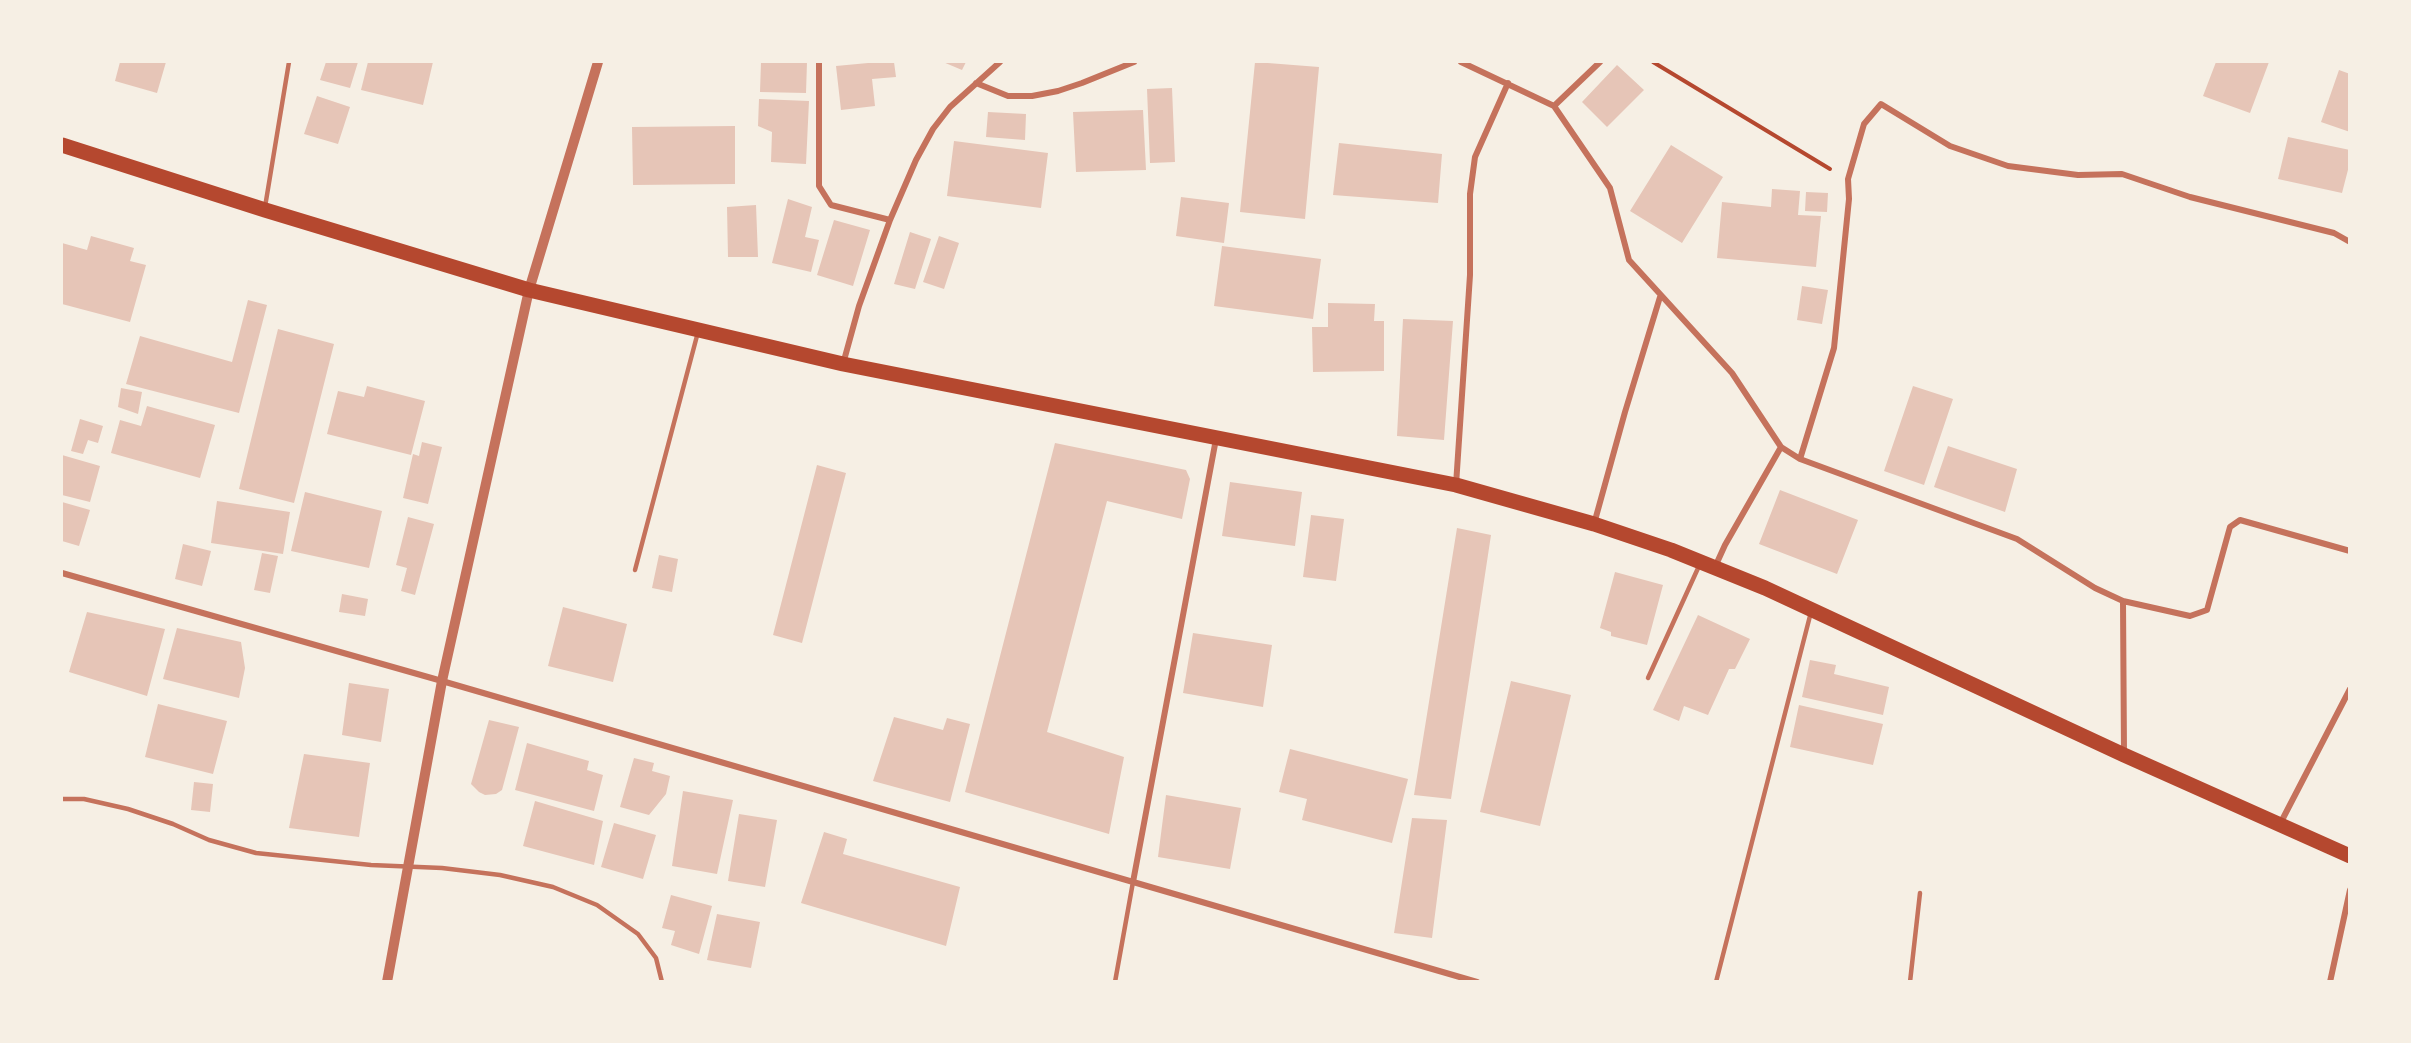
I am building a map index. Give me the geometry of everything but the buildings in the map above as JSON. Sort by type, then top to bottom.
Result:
[{"type":"main road","points":[[62,145],[265,210],[529,290],[843,364],[1456,485],[1594,524],[1715,567],[1812,609],[2124,755],[2349,856]]},
{"type":"street","points":[[387,981],[442,681],[529,290],[598,62]]},
{"type":"street","points":[[819,62],[819,186],[831,205],[890,220]]},
{"type":"street","points":[[843,364],[859,306],[890,220],[915,160],[950,106],[1000,62]]},
{"type":"street","points":[[976,83],[1008,96],[1032,96],[1082,83],[1134,62]]},
{"type":"street","points":[[1461,62],[1554,106],[1610,188],[1629,260],[1660,297],[1732,373],[1781,447],[1800,459],[2016,538],[2095,588],[2123,602],[2190,616],[2206,610],[2230,527],[2240,520],[2349,550]]},
{"type":"street","points":[[1554,106],[1600,62]]},
{"type":"street","points":[[1456,485],[1470,275],[1470,194],[1474,157],[1508,83]]},
{"type":"street","points":[[1800,459],[1834,348],[1849,199],[1848,179],[1864,124],[1881,104],[1950,146],[2008,166],[2078,175],[2122,174],[2190,197],[2334,233],[2349,242]]},
{"type":"street","points":[[1594,524],[1660,297]]},
{"type":"street","points":[[1133,882],[1216,438]]},
{"type":"street","points":[[1715,567],[1725,545],[1781,447]]},
{"type":"street","points":[[62,573],[1477,981]]},
{"type":"street","points":[[2123,602],[2124,755]]},
{"type":"street","points":[[2280,825],[2349,689]]},
{"type":"street","points":[[2330,981],[2349,890]]},
{"type":"lane","points":[[265,210],[289,62]]},
{"type":"lane","points":[[635,570],[698,330]]},
{"type":"lane","points":[[1648,678],[1700,562]]},
{"type":"lane","points":[[1716,981],[1812,609]]},
{"type":"lane","points":[[62,799],[84,799],[128,809],[173,824],[209,840],[256,853],[310,860],[442,868],[500,875],[553,887],[597,905],[638,934],[656,958],[662,981]]},
{"type":"lane","points":[[1115,981],[1133,882]]},
{"type":"lane","points":[[1910,981],[1920,893]]},
{"type":"path","points":[[1653,62],[1848,179]]}]
